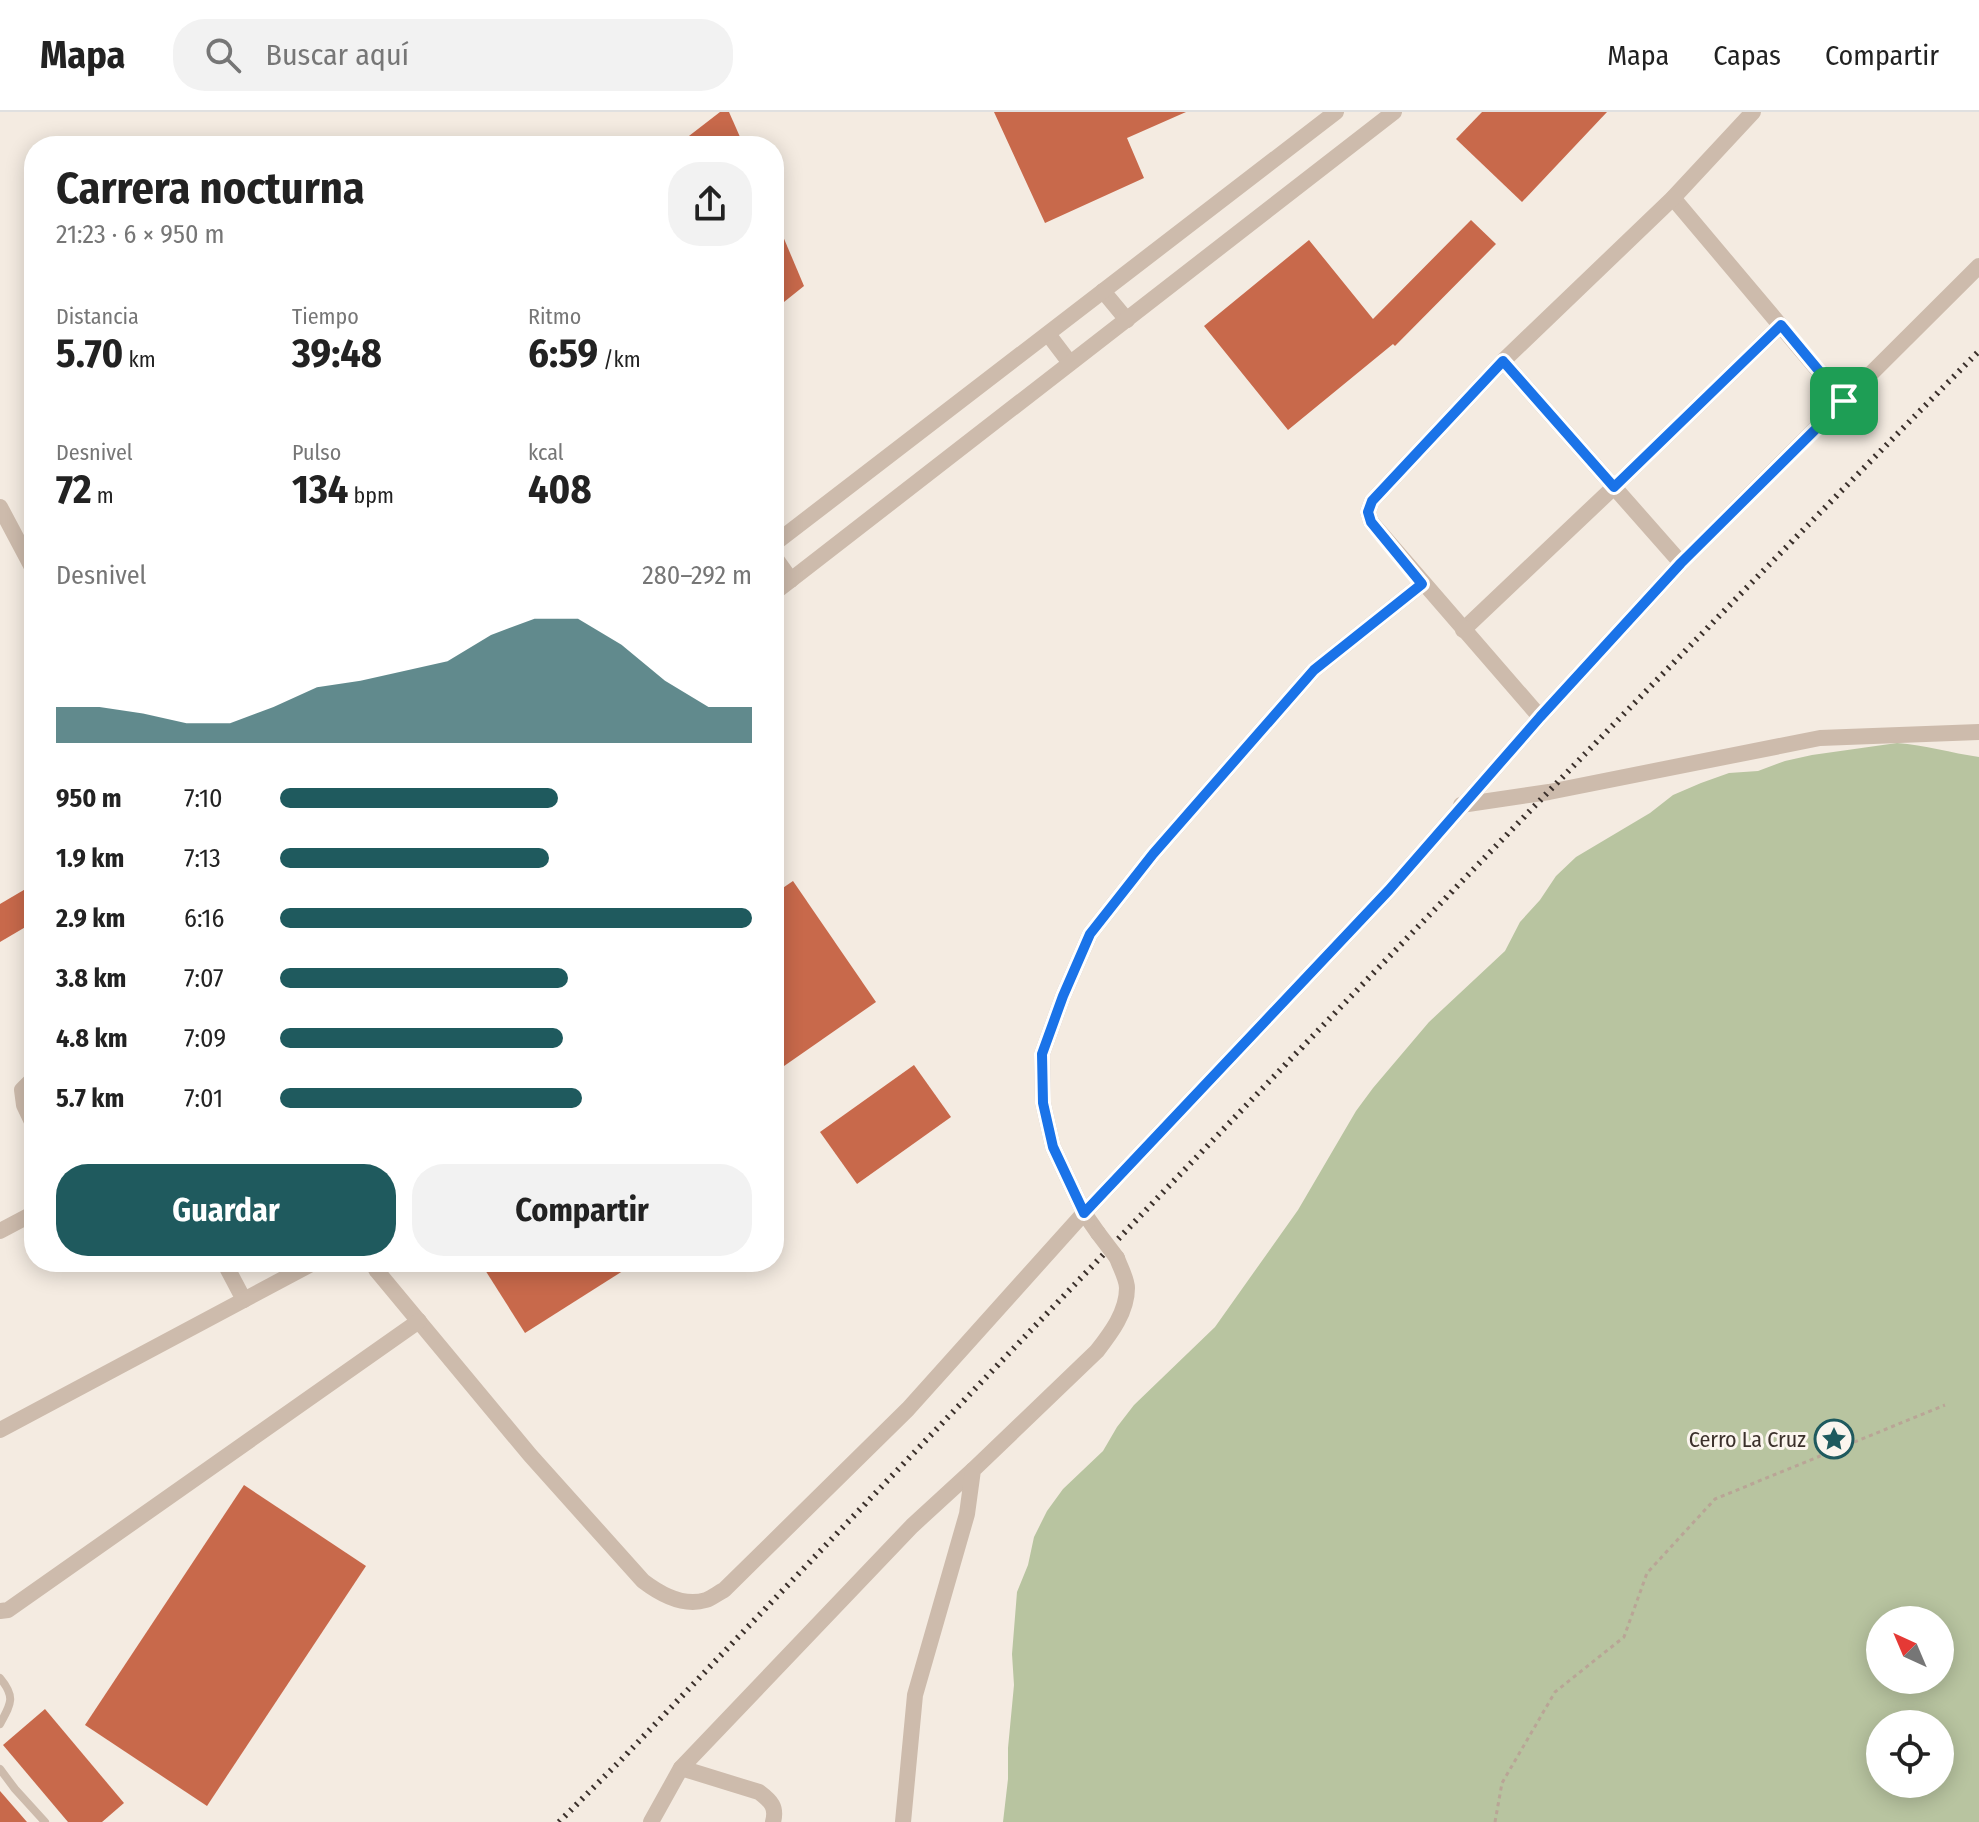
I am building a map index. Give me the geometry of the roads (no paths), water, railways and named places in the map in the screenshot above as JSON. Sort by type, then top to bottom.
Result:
[{"type":"street","points":[[784,536],[1336,112]]},
{"type":"street","points":[[784,585],[1394,112]]},
{"type":"street","points":[[1540,717],[1422,584],[1371,522],[1368,512],[1372,501],[1503,361],[1673,198],[1753,112]]},
{"type":"street","points":[[1673,198],[1844,401]]},
{"type":"street","points":[[380,1272],[530,1455],[643,1581],[654,1590],[687,1602],[706,1600],[724,1590],[908,1409],[1084,1213],[1389,890],[1461,805],[1681,563],[1979,266]]},
{"type":"street","points":[[1103,291],[1127,320]]},
{"type":"street","points":[[1463,630],[1781,325]]},
{"type":"street","points":[[1048,334],[1070,363]]},
{"type":"street","points":[[1503,361],[1681,563]]},
{"type":"street","points":[[0,507],[24,552]]},
{"type":"street","points":[[784,570],[791,580]]},
{"type":"street","points":[[651,1822],[681,1768],[912,1526],[1097,1351],[1113,1330],[1123,1309],[1127,1287],[1117,1258],[1084,1213],[1053,1147],[1043,1103],[1042,1054],[1063,996],[1090,934],[1153,854],[1314,670],[1422,584]]},
{"type":"street","points":[[1461,805],[1549,792],[1820,738],[1979,732]]},
{"type":"street","points":[[0,1231],[24,1218]]},
{"type":"street","points":[[229,1272],[244,1300]]},
{"type":"street","points":[[0,1430],[296,1272]]},
{"type":"street","points":[[0,1611],[8,1610],[419,1321]]},
{"type":"street","points":[[903,1822],[915,1695],[967,1514],[973,1470]]},
{"type":"street","points":[[681,1768],[759,1792],[769,1800],[775,1812],[773,1822]]},
{"type":"lane","points":[[0,1678],[9,1688],[11,1703],[0,1724]]},
{"type":"lane","points":[[0,1769],[45,1822]]},
{"type":"railway","points":[[559,1822],[1467,876],[1979,351]]},
{"type":"place","name":"Cerro La Cruz","points":[[1834,1439]]}]
